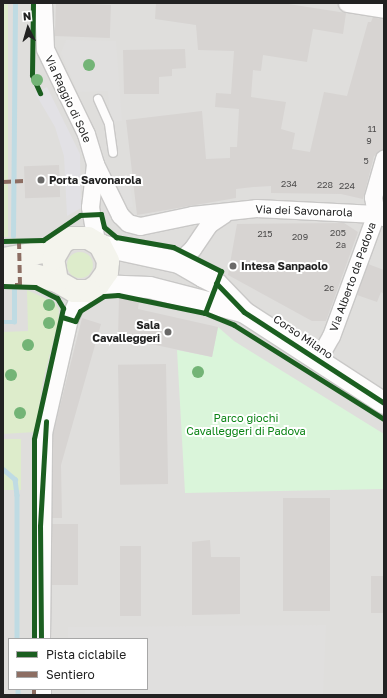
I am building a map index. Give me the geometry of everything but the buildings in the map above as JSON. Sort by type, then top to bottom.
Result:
[{"type":"main road","points":[[3,275],[34,275],[57,281],[74,292],[94,288],[108,267],[106,255],[98,243],[79,237],[63,242],[42,252],[7,257]]},
{"type":"main road","points":[[57,281],[53,259],[63,242]]},
{"type":"street","name":"Via Raggio di Sole","points":[[43,3],[45,49],[86,134],[95,164],[90,207],[98,243]]},
{"type":"street","points":[[347,3],[384,9]]},
{"type":"street","points":[[380,216],[373,196],[384,159]]},
{"type":"street","name":"Via dei Savonarola","points":[[95,164],[120,215],[133,225],[224,214],[256,208],[380,216]]},
{"type":"street","name":"Via dei Savonarola","points":[[178,262],[192,250],[209,224],[224,214]]},
{"type":"street","name":"Via Alberto da Padova","points":[[318,359],[331,336],[380,216]]},
{"type":"street","name":"Corso Milano","points":[[98,243],[178,262],[216,283],[244,312],[384,403]]},
{"type":"street","name":"Corso Milano","points":[[94,288],[149,287],[244,312]]},
{"type":"street","points":[[41,638],[43,433],[68,319],[77,301],[94,288]]},
{"type":"lane","points":[[98,99],[109,124],[113,153]]},
{"type":"shaded area","points":[[3,3],[384,3],[384,695],[3,695]]},
{"type":"shaded area","points":[[66,40],[116,41],[122,121],[110,122],[108,91],[78,92],[61,53]]},
{"type":"shaded area","points":[[47,87],[80,154],[81,208],[67,216],[64,156],[55,127],[35,93]]},
{"type":"shaded area","points":[[129,175],[133,207],[121,208],[117,176]]},
{"type":"shaded area","points":[[326,625],[323,695],[85,695],[85,690],[148,690],[148,638],[68,638],[68,627]]},
{"type":"green space","points":[[3,3],[8,3],[8,237],[3,237]]},
{"type":"green space","points":[[80,252],[89,256],[93,265],[89,274],[80,278],[71,274],[67,265],[71,256]]},
{"type":"green space","points":[[27,290],[55,303],[59,310],[58,322],[43,381],[35,432],[3,434],[3,332],[28,331]]},
{"type":"green space","name":"Parco giochi Cavalleggeri di Padova","points":[[218,327],[234,341],[384,434],[384,489],[185,493],[177,350],[212,357]]},
{"type":"green space","points":[[3,439],[21,439],[21,490],[3,490]]},
{"type":"waterway","points":[[13,236],[15,3]]},
{"type":"waterway","points":[[3,322],[14,322],[14,290]]},
{"type":"waterway","points":[[3,469],[15,479],[17,495],[17,638]]},
{"type":"waterway","points":[[18,690],[18,695]]},
{"type":"marked path","points":[[3,182],[24,181]]},
{"type":"marked path","points":[[15,285],[20,285],[19,241]]},
{"type":"marked path","points":[[34,690],[34,695]]},
{"type":"cycle path","points":[[33,3],[32,75],[40,93]]},
{"type":"cycle path","points":[[3,241],[43,240],[80,215],[101,214],[104,227],[116,237],[173,247],[221,271],[205,313]]},
{"type":"cycle path","points":[[216,283],[244,312],[384,403]]},
{"type":"cycle path","points":[[3,286],[35,287],[57,298],[63,308],[34,439],[34,638]]},
{"type":"cycle path","points":[[62,317],[75,321],[80,311],[104,296],[118,295],[205,313],[234,325],[384,419]]},
{"type":"cycle path","points":[[41,638],[40,526],[46,421]]},
{"type":"place","name":"Porta Savonarola","points":[[41,180]]},
{"type":"place","name":"Intesa Sanpaolo","points":[[233,266]]},
{"type":"place","name":"Sala Cavalleggeri","points":[[168,332]]}]
